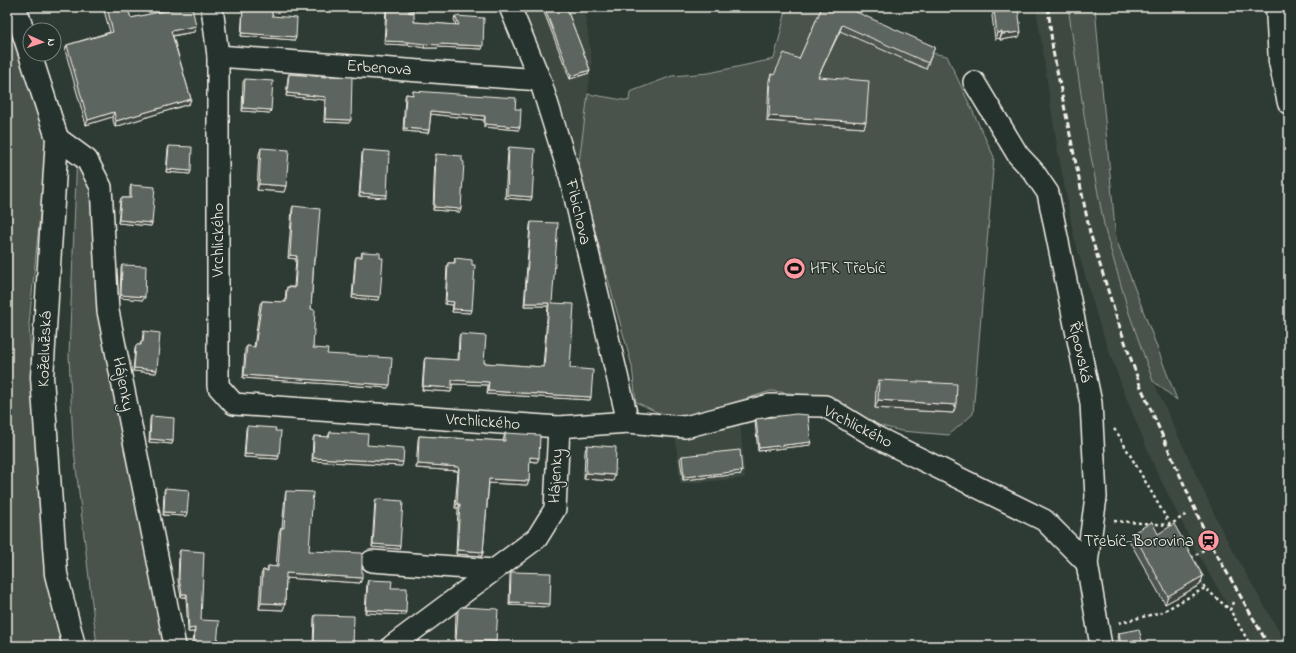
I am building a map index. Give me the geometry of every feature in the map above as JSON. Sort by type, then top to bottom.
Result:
[{"type":"main road","name":"Koželužská","points":[[15,7],[22,29]]},
{"type":"main road","points":[[1277,7],[1280,62],[1289,103]]},
{"type":"main road","name":"Koželužská","points":[[33,62],[57,138],[42,377],[56,574],[74,646]]},
{"type":"street","name":"Vrchlického","points":[[212,7],[218,56],[218,386],[234,404],[559,427],[628,422],[685,427],[770,405],[825,406],[874,436],[1044,520],[1087,562]]},
{"type":"street","name":"Fibichova","points":[[510,7],[540,80],[570,176],[628,422]]},
{"type":"street","name":"Erbenova","points":[[218,56],[540,80]]},
{"type":"street","name":"Řípovská","points":[[974,82],[1018,155],[1033,172],[1048,193],[1091,403],[1096,497],[1087,562],[1099,637]]},
{"type":"street","name":"Hájenky","points":[[57,138],[87,160],[102,188],[108,311],[175,646]]},
{"type":"street","name":"Hájenky","points":[[392,646],[537,538],[555,509],[559,427]]},
{"type":"street","points":[[372,561],[494,570]]},
{"type":"path","points":[[1091,403],[1118,434],[1174,532]]},
{"type":"path","points":[[1093,520],[1170,525],[1188,513]]},
{"type":"path","points":[[1189,559],[1205,549]]},
{"type":"path","points":[[1199,577],[1205,588],[1230,610],[1250,646]]},
{"type":"path","points":[[1099,637],[1162,612],[1205,588]]},
{"type":"path","points":[[1230,610],[1233,602]]},
{"type":"shaded area","points":[[7,7],[22,46],[22,62],[28,62],[57,138],[43,184],[29,324],[42,524],[61,646],[7,646]]},
{"type":"shaded area","points":[[510,7],[584,7],[592,62],[578,170]]},
{"type":"shaded area","name":"HFK Třebíč","points":[[787,7],[830,7],[932,53],[947,56],[994,157],[973,414],[949,435],[901,431],[859,420],[807,395],[771,391],[689,416],[667,417],[636,402],[632,366],[578,170],[588,94],[629,101],[630,92],[672,76],[709,73],[774,59]]},
{"type":"shaded area","points":[[1036,7],[1068,7],[1088,141],[1105,230],[1129,313],[1153,381],[1223,533],[1287,646],[1251,646],[1195,549],[1155,468],[1124,392],[1099,323],[1074,237],[1057,146]]},
{"type":"shaded area","points":[[1068,7],[1095,7],[1116,239],[1177,400],[1153,381],[1129,313],[1105,230],[1088,141]]},
{"type":"shaded area","points":[[77,153],[87,160],[108,311],[175,646],[97,646],[73,442],[69,355]]},
{"type":"shaded area","points":[[740,423],[745,478],[680,484],[675,431]]},
{"type":"building","points":[[107,7],[127,7],[131,18],[173,9],[172,7],[192,7],[196,26],[171,31],[191,99],[116,121],[114,112],[88,120],[67,45],[113,32]]},
{"type":"building","points":[[243,7],[272,7],[272,16],[297,18],[296,37],[242,33]]},
{"type":"building","points":[[387,7],[414,7],[414,10],[408,12],[414,13],[414,22],[459,25],[455,16],[484,18],[483,46],[439,45],[385,41]]},
{"type":"building","points":[[544,7],[566,7],[590,70],[571,76]]},
{"type":"building","points":[[822,7],[845,7],[935,47],[928,63],[842,25],[818,77],[869,81],[866,122],[769,116],[771,74],[774,75],[784,53],[799,59]]},
{"type":"building","points":[[1018,8],[1021,32],[1002,34],[1002,32],[997,33],[994,10]]},
{"type":"building","points":[[289,74],[352,77],[351,120],[325,119],[326,97],[287,93]]},
{"type":"building","points":[[245,79],[273,81],[271,110],[243,108]]},
{"type":"building","points":[[413,91],[516,98],[515,109],[521,109],[520,127],[485,124],[485,116],[431,111],[429,130],[404,128],[406,94],[413,95]]},
{"type":"building","points":[[169,146],[192,147],[191,171],[167,169]]},
{"type":"building","points":[[509,147],[535,149],[532,197],[507,195]]},
{"type":"building","points":[[261,148],[289,150],[286,186],[259,184]]},
{"type":"building","points":[[363,150],[389,152],[387,195],[360,193]]},
{"type":"building","points":[[436,154],[462,156],[462,161],[464,162],[461,209],[434,207]]},
{"type":"building","points":[[131,185],[155,187],[152,223],[119,220],[121,198],[131,198]]},
{"type":"building","points":[[293,206],[320,209],[316,257],[314,257],[311,309],[315,310],[313,348],[328,349],[327,354],[392,358],[390,385],[244,375],[247,346],[255,347],[262,301],[286,302],[287,287],[295,288],[297,256],[290,255]]},
{"type":"building","points":[[531,222],[558,223],[552,303],[574,304],[570,368],[593,370],[591,397],[488,391],[489,382],[452,380],[452,388],[423,386],[425,358],[459,360],[460,334],[486,336],[484,363],[544,367],[549,303],[525,303]]},
{"type":"building","points":[[362,252],[380,253],[380,258],[383,258],[380,297],[353,295],[356,257],[362,257]]},
{"type":"building","points":[[455,258],[472,260],[472,265],[475,265],[472,310],[453,309],[454,302],[446,301],[448,263],[455,263]]},
{"type":"building","points":[[122,265],[146,266],[145,297],[121,295]]},
{"type":"building","points":[[144,331],[160,333],[157,370],[134,368],[136,345],[141,345],[141,341],[143,342]]},
{"type":"building","points":[[879,380],[957,384],[956,405],[878,400]]},
{"type":"building","points":[[796,414],[808,415],[811,442],[759,448],[756,419]]},
{"type":"building","points":[[151,416],[174,418],[173,441],[150,439]]},
{"type":"building","points":[[247,426],[276,428],[275,431],[281,431],[279,456],[245,454]]},
{"type":"building","points":[[330,432],[368,434],[367,445],[404,448],[403,462],[313,458],[314,436],[329,437]]},
{"type":"building","points":[[505,433],[540,435],[539,458],[530,457],[529,481],[489,479],[483,552],[457,550],[460,504],[457,504],[459,467],[418,464],[419,436],[505,441]]},
{"type":"building","points":[[587,445],[616,447],[615,475],[586,473]]},
{"type":"building","points":[[740,450],[742,471],[684,477],[682,456]]},
{"type":"building","points":[[165,488],[189,490],[187,513],[164,512]]},
{"type":"building","points":[[286,491],[313,492],[309,551],[362,553],[362,578],[286,573],[285,604],[261,603],[263,570],[268,571],[268,566],[278,567],[281,528],[284,528]]},
{"type":"building","points":[[376,499],[403,501],[400,546],[373,544]]},
{"type":"building","points":[[1152,522],[1158,534],[1174,524],[1203,576],[1168,596],[1133,533]]},
{"type":"building","points":[[180,550],[204,552],[201,620],[219,621],[217,646],[194,646],[195,628],[189,629],[187,594],[182,594],[179,578]]},
{"type":"building","points":[[511,572],[551,573],[550,604],[510,602]]},
{"type":"building","points":[[368,580],[392,581],[391,588],[407,588],[406,612],[366,610]]},
{"type":"building","points":[[461,607],[498,609],[496,641],[456,640],[458,610]]},
{"type":"building","points":[[315,615],[354,616],[353,646],[314,646]]},
{"type":"building","points":[[1139,629],[1143,646],[1121,646],[1119,633]]},
{"type":"railway","points":[[1048,7],[1053,51],[1090,233],[1116,316],[1140,385],[1209,541],[1269,646]]},
{"type":"place","name":"HFK Třebíč","points":[[795,268]]},
{"type":"place","name":"Třebíč-Borovina","points":[[1209,541]]}]
